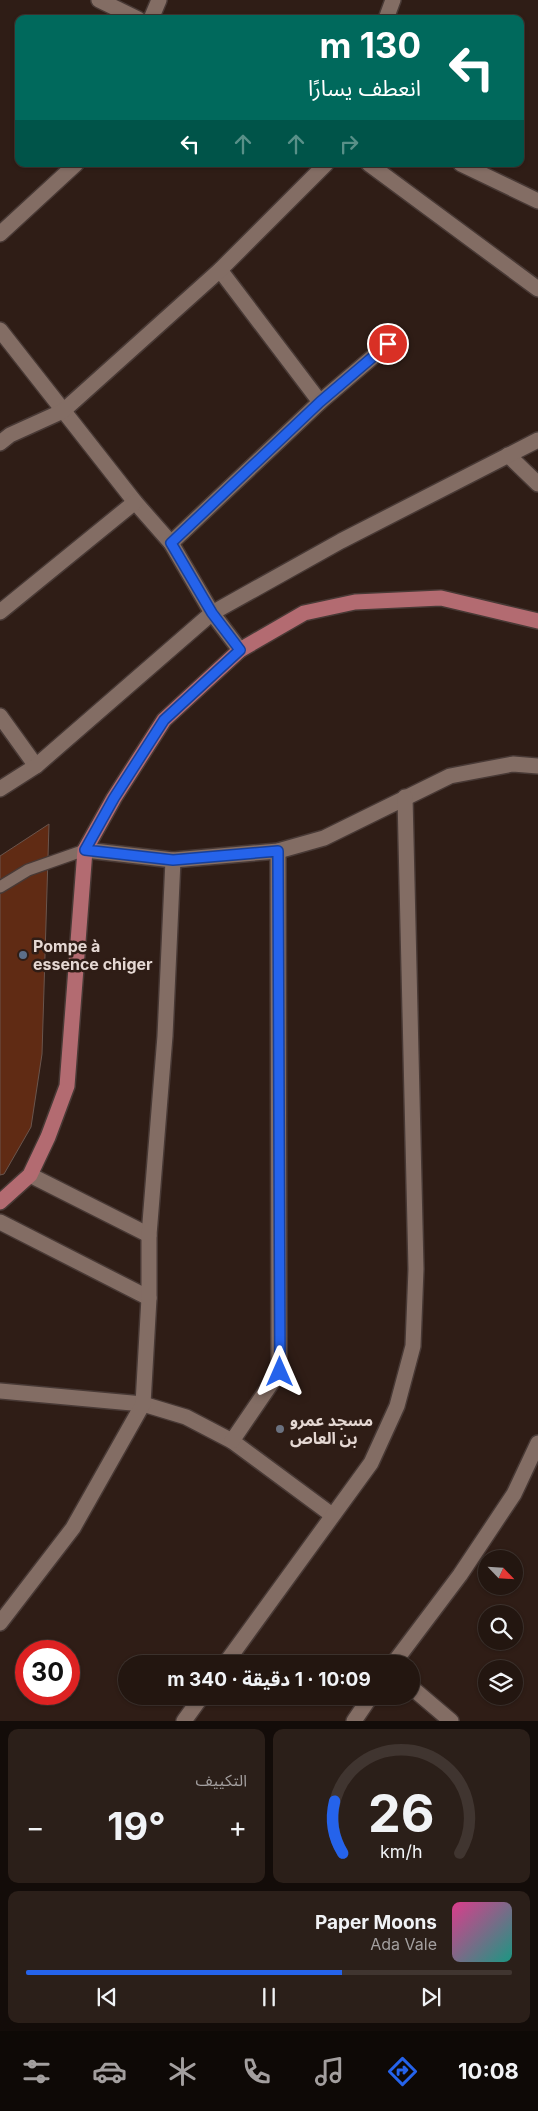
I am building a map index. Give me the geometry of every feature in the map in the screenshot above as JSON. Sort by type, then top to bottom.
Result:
[{"type":"main road","points":[[0,1202],[30,1175],[48,1137],[67,1086],[85,850],[114,798],[164,720],[240,650],[304,613],[355,602],[441,598],[538,621]]},
{"type":"street","points":[[99,0],[130,15]]},
{"type":"street","points":[[153,15],[159,0]]},
{"type":"street","points":[[387,15],[393,0]]},
{"type":"street","points":[[0,234],[73,167]]},
{"type":"street","points":[[0,443],[10,435],[63,411],[220,270],[323,167]]},
{"type":"street","points":[[373,167],[538,289]]},
{"type":"street","points":[[466,167],[538,201]]},
{"type":"street","points":[[220,270],[320,402]]},
{"type":"street","points":[[0,330],[134,502],[171,543],[212,613],[240,650]]},
{"type":"street","points":[[171,543],[320,402],[388,344]]},
{"type":"street","points":[[0,789],[36,766],[212,613],[341,541],[538,440]]},
{"type":"street","points":[[508,455],[538,484]]},
{"type":"street","points":[[0,612],[134,502]]},
{"type":"street","points":[[0,716],[36,766]]},
{"type":"street","points":[[85,850],[173,860],[278,851],[324,838],[450,776],[513,764],[538,766]]},
{"type":"street","points":[[231,1655],[371,1463],[396,1406],[413,1346],[416,1249],[406,797]]},
{"type":"street","points":[[232,1441],[280,1372],[278,851]]},
{"type":"street","points":[[0,1623],[73,1528],[143,1404],[150,1298],[149,1235],[165,1036],[173,860]]},
{"type":"street","points":[[30,1175],[149,1235]]},
{"type":"street","points":[[0,1222],[150,1298]]},
{"type":"street","points":[[0,1391],[143,1404],[186,1417],[232,1441],[332,1515]]},
{"type":"street","points":[[400,1655],[460,1574],[514,1494],[538,1443]]},
{"type":"street","points":[[420,1695],[451,1721]]},
{"type":"street","points":[[184,1721],[196,1705]]},
{"type":"street","points":[[354,1721],[365,1705]]},
{"type":"lane","points":[[0,887],[28,870],[85,850]]},
{"type":"building","name":"Pompe à essence chiger","points":[[49,824],[42,1054],[31,1127],[4,1174],[0,1175],[0,856]]},
{"type":"place","name":"Pompe à essence chiger","points":[[23,955]]},
{"type":"place","name":"مسجد عمرو بن العاص","points":[[280,1429]]},
{"type":"route","points":[[280,1372],[278,851],[173,860],[85,850],[114,798],[164,720],[240,650],[212,613],[171,543],[320,402],[388,344]]}]
